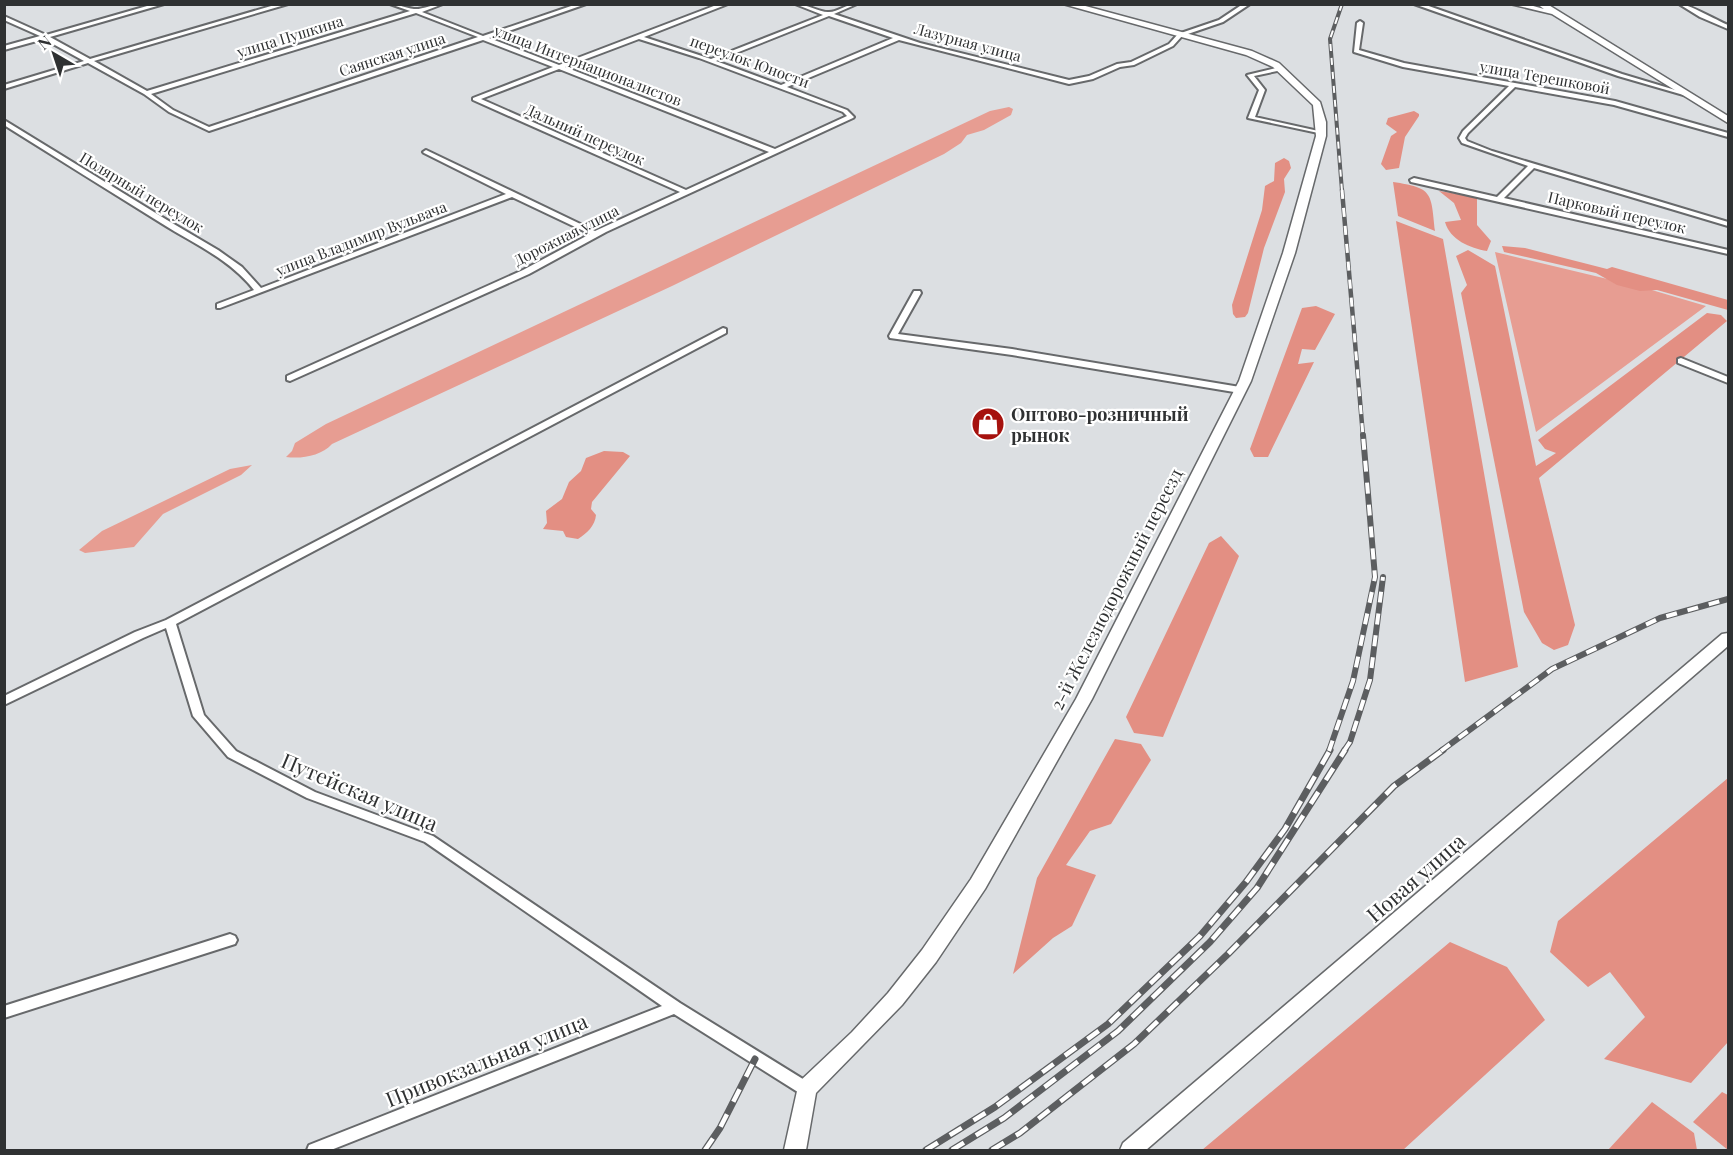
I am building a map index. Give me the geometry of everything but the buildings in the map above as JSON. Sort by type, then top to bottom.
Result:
[{"type":"street","points":[[4,48],[162,4]]},
{"type":"street","points":[[4,87],[89,60],[286,4]]},
{"type":"street","name":"улица Интернационалистов","points":[[392,4],[418,12],[482,39],[774,151]]},
{"type":"street","name":"улица Пушкина","points":[[146,93],[441,4]]},
{"type":"street","name":"Саянская улица","points":[[146,93],[171,111],[209,129],[584,4]]},
{"type":"street","points":[[555,67],[726,4]]},
{"type":"street","name":"Лазурная улица","points":[[797,4],[900,37],[1069,82],[1091,78],[1119,65],[1132,64],[1171,45],[1180,35],[1221,21],[1243,5]]},
{"type":"street","points":[[710,61],[855,4]]},
{"type":"street","name":"2-й Железнодорожный переезд","points":[[807,1089],[895,999],[929,956],[978,884],[1084,699],[1240,390],[1290,253],[1321,133],[1317,104],[1280,69],[1261,57],[1067,4]]},
{"type":"street","name":"улица Терешковой","points":[[1416,4],[1617,75],[1689,95]]},
{"type":"street","points":[[1514,4],[1558,15]]},
{"type":"street","name":"улица Терешковой","points":[[1541,4],[1728,120]]},
{"type":"street","points":[[1682,4],[1728,27]]},
{"type":"street","points":[[4,18],[46,37],[146,93]]},
{"type":"street","name":"улица Терешковой","points":[[1360,23],[1356,51],[1403,65],[1615,104],[1728,135]]},
{"type":"street","name":"переулок Юности","points":[[638,37],[782,87],[850,115]]},
{"type":"street","points":[[782,87],[900,37]]},
{"type":"street","name":"Дальний переулок","points":[[555,67],[475,99],[685,192]]},
{"type":"street","points":[[1280,69],[1250,75],[1262,90],[1251,118],[1321,133]]},
{"type":"street","name":"Парковый переулок","points":[[1514,85],[1462,138],[1464,142],[1490,152],[1728,224]]},
{"type":"street","name":"Дорожная улица","points":[[290,378],[526,272],[595,234],[774,151],[848,120],[850,115]]},
{"type":"street","name":"Полярный переулок","points":[[4,122],[172,227],[230,260],[247,274],[259,291]]},
{"type":"street","points":[[426,152],[595,234]]},
{"type":"street","points":[[1499,200],[1533,165]]},
{"type":"street","name":"Парковый переулок","points":[[1414,180],[1728,252]]},
{"type":"street","name":"улица Владимир Вульвача","points":[[220,306],[512,194]]},
{"type":"street","points":[[917,293],[893,336],[1012,352],[1240,390]]},
{"type":"street","points":[[4,701],[139,635],[170,623],[723,331]]},
{"type":"street","points":[[1681,361],[1728,380]]},
{"type":"street","name":"Путейская улица","points":[[170,623],[199,716],[232,754],[311,795],[429,839],[675,1007],[807,1089]]},
{"type":"street","name":"Новая улица","points":[[1131,1150],[1728,638]]},
{"type":"street","points":[[4,1012],[230,940]]},
{"type":"street","name":"Привокзальная улица","points":[[314,1150],[675,1007]]},
{"type":"street","points":[[795,1150],[807,1089]]},
{"type":"shaded area","points":[[1009,107],[1013,109],[1011,115],[984,130],[967,135],[961,143],[944,154],[672,286],[332,444],[317,454],[298,458],[286,457],[292,451],[295,443],[326,424],[990,111]]},
{"type":"shaded area","points":[[1414,111],[1419,116],[1405,137],[1399,168],[1386,170],[1381,164],[1391,136],[1397,132],[1386,124],[1388,118]]},
{"type":"shaded area","points":[[1284,158],[1289,161],[1291,168],[1284,179],[1285,192],[1264,248],[1248,313],[1245,317],[1236,318],[1232,305],[1262,210],[1265,186],[1274,181],[1275,163]]},
{"type":"shaded area","points":[[1393,182],[1416,187],[1428,194],[1435,231],[1398,216]]},
{"type":"shaded area","points":[[1439,191],[1477,197],[1477,225],[1491,241],[1487,251],[1474,248],[1451,234],[1445,222],[1461,220],[1454,203]]},
{"type":"shaded area","points":[[1396,221],[1443,239],[1518,667],[1465,682]]},
{"type":"shaded area","points":[[1502,246],[1525,248],[1607,269],[1612,267],[1728,300],[1728,310],[1657,290],[1640,291],[1617,285],[1596,273],[1504,252]]},
{"type":"shaded area","points":[[1468,250],[1495,266],[1536,466],[1556,453],[1545,449],[1538,440],[1707,313],[1721,315],[1727,321],[1539,478],[1575,625],[1568,645],[1554,650],[1542,643],[1524,612],[1461,293],[1467,285],[1456,256]]},
{"type":"shaded area","points":[[1495,252],[1645,288],[1706,306],[1536,432]]},
{"type":"shaded area","points":[[1316,306],[1335,314],[1315,350],[1302,349],[1298,364],[1314,362],[1268,457],[1254,457],[1250,449],[1302,308]]},
{"type":"shaded area","points":[[604,451],[623,452],[630,456],[592,502],[591,509],[596,515],[590,529],[578,539],[566,537],[563,531],[543,529],[547,523],[546,511],[562,499],[569,482],[581,471],[586,458]]},
{"type":"shaded area","points":[[252,465],[241,475],[163,514],[134,547],[85,553],[79,550],[102,531],[230,469]]},
{"type":"shaded area","points":[[1221,536],[1239,556],[1163,737],[1134,733],[1126,717],[1209,543]]},
{"type":"shaded area","points":[[1115,739],[1141,744],[1151,760],[1111,824],[1090,831],[1066,865],[1096,875],[1072,926],[1053,938],[1013,974],[1037,878]]},
{"type":"shaded area","points":[[1728,778],[1728,1042],[1691,1083],[1604,1059],[1645,1017],[1610,972],[1588,987],[1550,952],[1558,921]]},
{"type":"shaded area","points":[[1450,942],[1507,967],[1545,1020],[1403,1150],[1202,1150]]},
{"type":"shaded area","points":[[1722,1092],[1728,1095],[1728,1150],[1693,1122]]},
{"type":"shaded area","points":[[1652,1102],[1694,1133],[1697,1150],[1608,1150]]},
{"type":"railway","points":[[1342,4],[1330,39],[1342,191]]},
{"type":"railway","points":[[1342,190],[1363,436]]},
{"type":"railway","points":[[1329,751],[1353,681],[1375,577],[1363,435]]},
{"type":"railway","points":[[1344,751],[1350,742],[1370,680],[1383,577]]},
{"type":"railway","points":[[1441,751],[1552,669],[1660,618],[1728,599]]},
{"type":"railway","points":[[926,1150],[995,1107],[1108,1024],[1200,936],[1246,882],[1285,829],[1330,750]]},
{"type":"railway","points":[[952,1150],[1004,1118],[1118,1031],[1210,942],[1257,888],[1345,750]]},
{"type":"railway","points":[[992,1150],[1020,1133],[1134,1044],[1228,954],[1394,786],[1443,750]]},
{"type":"railway","points":[[705,1150],[720,1128],[755,1059]]},
{"type":"place","name":"Оптово-розничный рынок","points":[[988,424]]}]
